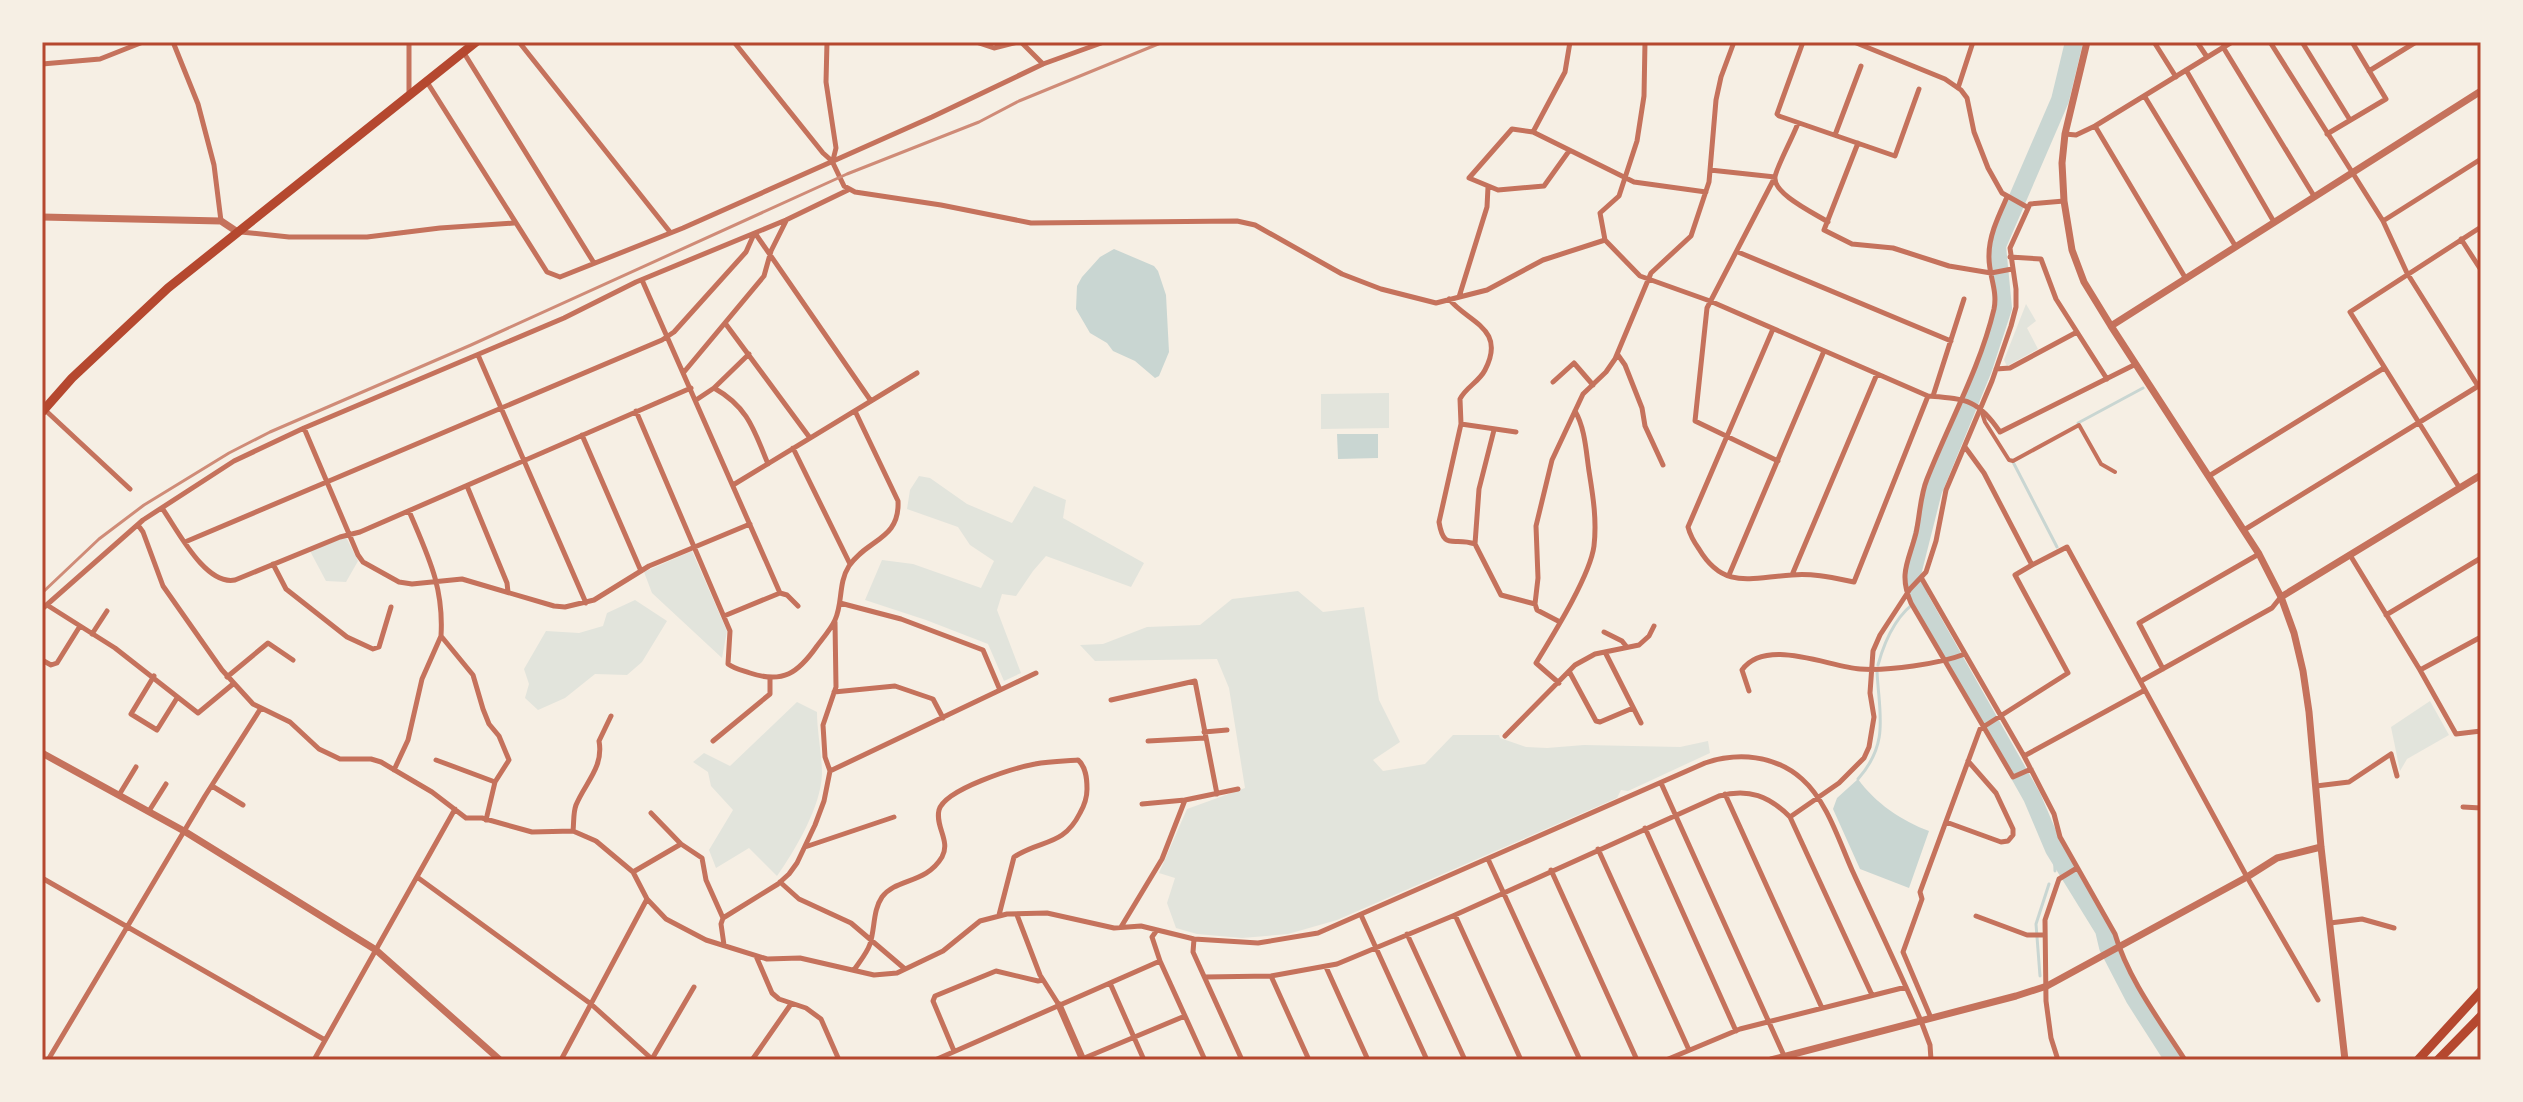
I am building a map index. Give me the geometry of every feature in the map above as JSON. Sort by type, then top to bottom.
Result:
[{"type":"highway","points":[[43,411],[123,328],[236,231],[476,42]]},
{"type":"highway","points":[[2418,1060],[2481,991]]},
{"type":"highway","points":[[2438,1060],[2481,1016]]},
{"type":"street","points":[[42,64],[100,59],[143,42]]},
{"type":"street","points":[[173,42],[198,104],[214,165],[221,221]]},
{"type":"street","points":[[409,42],[409,95]]},
{"type":"street","points":[[519,42],[670,233]]},
{"type":"street","points":[[734,42],[832,161],[848,190],[1031,223],[1246,223],[1255,225],[1342,274],[1381,289],[1436,303],[1487,290],[1543,260],[1574,247],[1605,240]]},
{"type":"street","points":[[827,42],[826,74],[836,148],[832,161]]},
{"type":"street","points":[[976,42],[994,48],[1020,42],[1043,64]]},
{"type":"street","points":[[427,81],[547,272],[560,277],[670,233],[1043,64],[1104,42]]},
{"type":"street","points":[[1533,132],[1565,72],[1570,42]]},
{"type":"street","points":[[1645,42],[1644,96],[1637,141],[1619,196],[1600,213],[1605,240],[1636,272],[1931,396],[1962,398],[1981,407],[2000,432],[2136,364]]},
{"type":"street","points":[[1560,622],[1537,610],[1535,604],[1538,578],[1536,526],[1552,460],[1583,394],[1606,372],[1617,354],[1651,273],[1691,236],[1706,192],[1721,77],[1734,42]]},
{"type":"street","points":[[1803,42],[1777,114],[1798,123],[1895,156],[1919,89]]},
{"type":"street","points":[[1854,42],[1945,79],[1958,88],[1967,98],[1974,132],[2002,193],[2025,206]]},
{"type":"street","points":[[1958,88],[1973,42]]},
{"type":"street","points":[[2087,42],[2065,134],[2062,163],[2072,250],[2084,282],[2244,530],[2281,597],[2303,671],[2345,1060]]},
{"type":"street","points":[[2154,42],[2176,77]]},
{"type":"street","points":[[2197,42],[2207,57]]},
{"type":"street","points":[[2065,134],[2076,135],[2095,126],[2232,42]]},
{"type":"street","points":[[2244,530],[2480,385],[2407,273],[2383,221],[2270,42]]},
{"type":"street","points":[[2302,42],[2350,120]]},
{"type":"street","points":[[2327,134],[2386,99],[2352,42]]},
{"type":"street","points":[[2369,71],[2412,43]]},
{"type":"street","points":[[2223,47],[2314,196]]},
{"type":"street","points":[[464,52],[594,263]]},
{"type":"street","points":[[1835,135],[1861,66]]},
{"type":"street","points":[[2186,70],[2274,222]]},
{"type":"street","points":[[2111,326],[2481,91]]},
{"type":"street","points":[[2145,97],[2236,247]]},
{"type":"street","points":[[1778,461],[1695,421],[1707,308],[1775,177],[1798,123]]},
{"type":"street","points":[[2095,126],[2186,279]]},
{"type":"street","points":[[1569,151],[1544,186],[1498,190],[1469,178],[1512,129],[1533,132],[1634,182],[1706,192]]},
{"type":"street","points":[[1858,143],[1824,230],[1852,244],[1893,248],[1949,266],[1991,273],[2012,269]]},
{"type":"street","points":[[2383,221],[2481,159]]},
{"type":"street","points":[[1710,170],[1775,177]]},
{"type":"street","points":[[1775,177],[1778,190],[1828,222]]},
{"type":"street","points":[[1459,297],[1487,207],[1488,187]]},
{"type":"street","points":[[233,684],[198,713],[154,676],[80,626],[44,607],[138,525],[234,461],[304,428],[564,318],[642,280],[786,220],[848,190]]},
{"type":"street","points":[[2009,198],[1991,237],[1988,255],[1995,295],[1994,309],[1976,364],[1923,489],[1916,532],[1905,566],[1904,588],[2013,777],[2031,769]]},
{"type":"street","points":[[1790,817],[1818,800],[1855,769],[1869,747],[1874,717],[1870,693],[1873,651],[1907,594],[1922,579],[1936,541],[1946,490],[1996,369],[2016,307],[2010,257],[2012,239],[2025,206],[2034,202],[2064,201]]},
{"type":"street","points":[[42,217],[221,221],[236,231],[289,237],[367,237],[515,223]]},
{"type":"street","points":[[684,372],[764,276],[786,220]]},
{"type":"street","points":[[2459,487],[2350,312],[2481,227]]},
{"type":"street","points":[[755,233],[871,401]]},
{"type":"street","points":[[185,542],[668,336],[746,252],[755,233]]},
{"type":"street","points":[[2461,239],[2481,270]]},
{"type":"street","points":[[1738,252],[1951,341]]},
{"type":"street","points":[[2010,257],[2041,259],[2056,299],[2107,379]]},
{"type":"street","points":[[642,280],[780,593]]},
{"type":"street","points":[[1449,299],[1483,327],[1491,348],[1485,371],[1460,399],[1461,424],[1439,522],[1442,536],[1448,542],[1475,544]]},
{"type":"street","points":[[1773,329],[1688,527],[1708,565],[1729,575],[1758,580],[1821,575],[1854,582],[1931,396],[1964,299]]},
{"type":"street","points":[[725,322],[810,438]]},
{"type":"street","points":[[1996,369],[2010,368],[2077,332]]},
{"type":"street","points":[[1729,575],[1824,351]]},
{"type":"street","points":[[696,400],[714,388],[749,354]]},
{"type":"street","points":[[1617,354],[1625,365],[1642,408],[1645,426],[1663,465]]},
{"type":"street","points":[[478,355],[586,603]]},
{"type":"street","points":[[1553,382],[1574,363],[1593,385]]},
{"type":"street","points":[[2209,476],[2384,368]]},
{"type":"street","points":[[733,485],[917,373]]},
{"type":"street","points":[[1792,575],[1877,374]]},
{"type":"street","points":[[162,508],[201,565],[219,580],[235,580],[409,511],[691,388]]},
{"type":"street","points":[[714,388],[744,411],[768,464]]},
{"type":"street","points":[[1981,407],[1985,422],[2011,461],[2079,425],[2101,464],[2115,472]]},
{"type":"street","points":[[1559,683],[1536,663],[1592,558],[1596,517],[1586,446],[1580,419],[1574,410]]},
{"type":"street","points":[[43,411],[130,489]]},
{"type":"street","points":[[636,411],[730,631],[728,664],[735,669],[770,678],[797,670],[807,660],[835,621],[842,579],[850,564],[890,531],[898,517],[898,501],[855,411]]},
{"type":"street","points":[[1461,424],[1516,432]]},
{"type":"street","points":[[304,428],[358,555],[369,566],[399,582],[412,584],[462,579],[554,606],[586,603],[608,593],[641,571],[750,524]]},
{"type":"street","points":[[1494,430],[1475,511],[1475,544],[1501,595],[1535,604]]},
{"type":"street","points":[[582,435],[641,571]]},
{"type":"street","points":[[1965,447],[1984,473],[2032,565]]},
{"type":"street","points":[[793,448],[850,564]]},
{"type":"street","points":[[2141,681],[2272,608],[2281,597],[2481,475]]},
{"type":"street","points":[[467,486],[508,592]]},
{"type":"street","points":[[394,770],[408,740],[422,679],[441,636],[443,607],[437,581],[409,511]]},
{"type":"street","points":[[138,525],[163,586],[227,677],[253,704],[290,722],[319,749],[340,759],[371,759],[394,770],[466,818],[532,832],[573,831],[596,841],[633,872],[647,899],[666,919],[706,940],[767,959],[800,958],[874,975],[905,969],[943,951],[980,921],[999,915],[1047,913],[1121,928],[1141,926],[1194,939],[1258,943],[1318,933],[1721,758],[1769,760],[1789,769],[1804,781],[1818,800],[1921,1021],[1930,1045],[1931,1059],[1921,1060]]},
{"type":"street","points":[[1931,1018],[1903,952],[1922,899],[1920,892],[1980,729],[2068,673],[2015,575],[2067,547],[2247,877],[2318,1000]]},
{"type":"street","points":[[2163,669],[2139,623],[2259,554]]},
{"type":"street","points":[[2350,555],[2456,734],[2481,731]]},
{"type":"street","points":[[2386,615],[2481,558]]},
{"type":"street","points":[[273,564],[286,589],[347,637],[373,649],[379,647],[391,607]]},
{"type":"street","points":[[1922,579],[1962,655],[2031,769],[2054,814],[2060,837],[2115,934],[2141,990],[2185,1060]]},
{"type":"street","points":[[724,616],[780,593],[787,595],[798,606]]},
{"type":"street","points":[[840,603],[901,619],[983,650],[1000,690]]},
{"type":"street","points":[[92,634],[107,611]]},
{"type":"street","points":[[724,945],[723,918],[780,882],[797,863],[824,801],[830,771],[825,757],[823,725],[834,692],[835,621]]},
{"type":"street","points":[[42,660],[51,665],[57,663],[80,626]]},
{"type":"street","points":[[1505,736],[1582,660],[1639,645],[1654,626]]},
{"type":"street","points":[[1604,632],[1626,646]]},
{"type":"street","points":[[441,636],[473,675],[483,709],[509,760],[495,782],[486,820]]},
{"type":"street","points":[[2420,670],[2481,637]]},
{"type":"street","points":[[227,677],[268,643],[293,660]]},
{"type":"street","points":[[1605,652],[1641,723]]},
{"type":"street","points":[[1749,691],[1742,670],[1748,662],[1767,656],[1810,657],[1861,669],[1947,661],[1962,655]]},
{"type":"street","points":[[1569,671],[1596,721],[1633,708]]},
{"type":"street","points":[[830,771],[1036,673]]},
{"type":"street","points":[[154,676],[131,714],[157,730],[177,698]]},
{"type":"street","points":[[713,741],[770,694],[770,678]]},
{"type":"street","points":[[1111,700],[1195,681],[1217,794]]},
{"type":"street","points":[[834,692],[895,686],[933,699],[943,718]]},
{"type":"street","points":[[2024,756],[2145,690]]},
{"type":"street","points":[[48,1060],[261,708]]},
{"type":"street","points":[[573,831],[575,807],[596,770],[601,749],[599,741],[611,716]]},
{"type":"street","points":[[1148,741],[1227,730]]},
{"type":"street","points":[[42,753],[184,831],[376,950],[500,1060]]},
{"type":"street","points":[[2316,786],[2349,782],[2391,754],[2397,776]]},
{"type":"street","points":[[436,760],[495,782]]},
{"type":"street","points":[[854,970],[871,940],[881,899],[887,892],[922,878],[942,858],[946,848],[938,818],[939,808],[945,800],[991,777],[1036,763],[1078,760],[1084,767],[1087,780],[1088,794],[1082,810],[1072,829],[1064,836],[1014,857],[999,915]]},
{"type":"street","points":[[1945,822],[2001,842],[2008,841],[2013,835],[1996,793],[1968,761]]},
{"type":"street","points":[[119,795],[136,767]]},
{"type":"street","points":[[1661,783],[1786,1058]]},
{"type":"street","points":[[149,811],[166,784]]},
{"type":"street","points":[[212,786],[243,805]]},
{"type":"street","points":[[1142,804],[1185,800],[1238,789]]},
{"type":"street","points":[[1205,977],[1271,976],[1326,967],[1455,915],[1725,794],[1754,793],[1779,806],[1790,817],[1872,995]]},
{"type":"street","points":[[1725,794],[1822,1008]]},
{"type":"street","points":[[1121,928],[1162,859],[1185,800]]},
{"type":"street","points":[[2463,807],[2481,808]]},
{"type":"street","points":[[314,1060],[455,809]]},
{"type":"street","points":[[651,813],[681,844],[702,858],[706,880],[723,918]]},
{"type":"street","points":[[805,847],[894,817]]},
{"type":"street","points":[[1645,828],[1736,1031]]},
{"type":"street","points":[[633,872],[681,844]]},
{"type":"street","points":[[1771,1060],[2047,986],[2277,858],[2321,847]]},
{"type":"street","points":[[1598,849],[1689,1050]]},
{"type":"street","points":[[1488,859],[1580,1060]]},
{"type":"street","points":[[2058,1060],[2051,1038],[2046,1001],[2045,920],[2059,879],[2077,868]]},
{"type":"street","points":[[1551,870],[1637,1060]]},
{"type":"street","points":[[417,877],[591,1004],[652,1060],[694,987]]},
{"type":"street","points":[[42,878],[325,1040]]},
{"type":"street","points":[[780,882],[799,899],[842,917],[905,969]]},
{"type":"street","points":[[561,1060],[647,899]]},
{"type":"street","points":[[1017,915],[1043,980],[1059,1005],[1082,1060],[1185,1016]]},
{"type":"street","points":[[1361,915],[1427,1060]]},
{"type":"street","points":[[1455,915],[1521,1060]]},
{"type":"street","points":[[1976,916],[2027,935],[2044,935]]},
{"type":"street","points":[[2330,923],[2362,919],[2394,928]]},
{"type":"street","points":[[1157,930],[1152,937],[1160,961],[1205,1060]]},
{"type":"street","points":[[1407,934],[1465,1060]]},
{"type":"street","points":[[1194,939],[1193,952],[1242,1060]]},
{"type":"street","points":[[755,955],[772,993],[806,1008],[821,1019],[839,1060]]},
{"type":"street","points":[[935,1060],[1160,961]]},
{"type":"street","points":[[1326,967],[1368,1060]]},
{"type":"street","points":[[954,1051],[933,1001],[935,996],[996,971],[1043,980]]},
{"type":"street","points":[[1271,976],[1309,1060]]},
{"type":"street","points":[[1110,983],[1144,1060]]},
{"type":"street","points":[[1666,1060],[1736,1031],[1906,987]]},
{"type":"street","points":[[752,1060],[791,1004]]},
{"type":"shaded area","points":[[1114,249],[1154,266],[1166,295],[1169,352],[1159,376],[1155,378],[1135,361],[1113,351],[1107,343],[1090,333],[1076,309],[1077,286],[1082,277],[1100,257]]},
{"type":"shaded area","points":[[2026,304],[2036,321],[2027,328],[2038,349],[2007,366],[2004,360]]},
{"type":"shaded area","points":[[1389,393],[1389,428],[1321,429],[1321,394]]},
{"type":"shaded area","points":[[1337,434],[1378,434],[1378,458],[1338,459]]},
{"type":"shaded area","points":[[919,476],[930,478],[967,504],[1012,523],[1034,486],[1066,500],[1063,518],[1144,563],[1131,587],[1046,556],[1016,596],[1002,594],[997,610],[1021,673],[1004,681],[988,644],[865,600],[882,560],[913,564],[981,588],[994,561],[970,545],[958,527],[907,509],[910,490]]},
{"type":"shaded area","points":[[346,537],[358,561],[346,582],[326,581],[310,551]]},
{"type":"shaded area","points":[[692,551],[727,631],[722,658],[652,593],[644,572]]},
{"type":"shaded area","points":[[1298,591],[1323,612],[1364,607],[1379,700],[1400,742],[1373,760],[1383,771],[1425,764],[1453,735],[1499,735],[1526,747],[1547,748],[1584,745],[1680,747],[1708,741],[1710,753],[1628,791],[1621,790],[1617,798],[1337,920],[1288,934],[1242,938],[1197,934],[1176,928],[1167,903],[1175,878],[1159,873],[1187,809],[1245,788],[1229,688],[1217,659],[1095,661],[1080,645],[1103,644],[1147,627],[1200,625],[1232,599]]},
{"type":"shaded area","points":[[635,600],[667,621],[642,662],[627,675],[595,674],[565,698],[538,710],[525,698],[529,684],[524,669],[546,631],[579,633],[603,626],[607,613]]},
{"type":"shaded area","points":[[2430,701],[2449,735],[2407,759],[2400,771],[2391,727]]},
{"type":"shaded area","points":[[797,702],[817,712],[821,759],[821,786],[806,827],[777,876],[749,848],[716,868],[709,850],[733,810],[711,786],[708,772],[693,762],[704,753],[730,766]]},
{"type":"shaded area","points":[[1858,779],[1872,796],[1890,810],[1929,831],[1909,888],[1860,869],[1833,809],[1837,798]]},
{"type":"waterway","points":[[2074,42],[2060,100],[1997,246],[2003,308],[1983,369],[1933,491],[1912,574],[1920,599],[2032,797],[2054,849],[2104,930],[2108,947],[2135,999],[2174,1060]]},
{"type":"waterway","points":[[2078,423],[2143,388]]},
{"type":"waterway","points":[[2012,460],[2057,547]]},
{"type":"waterway","points":[[1878,665],[1893,628],[1920,599]]},
{"type":"waterway","points":[[1858,779],[1868,766],[1879,740],[1877,671]]},
{"type":"waterway","points":[[2054,849],[2055,871]]},
{"type":"waterway","points":[[2040,976],[2036,924],[2049,884]]},
{"type":"railway","points":[[42,593],[99,539],[144,505],[270,432],[471,345],[847,174],[979,122],[1019,101],[1163,42]]}]
